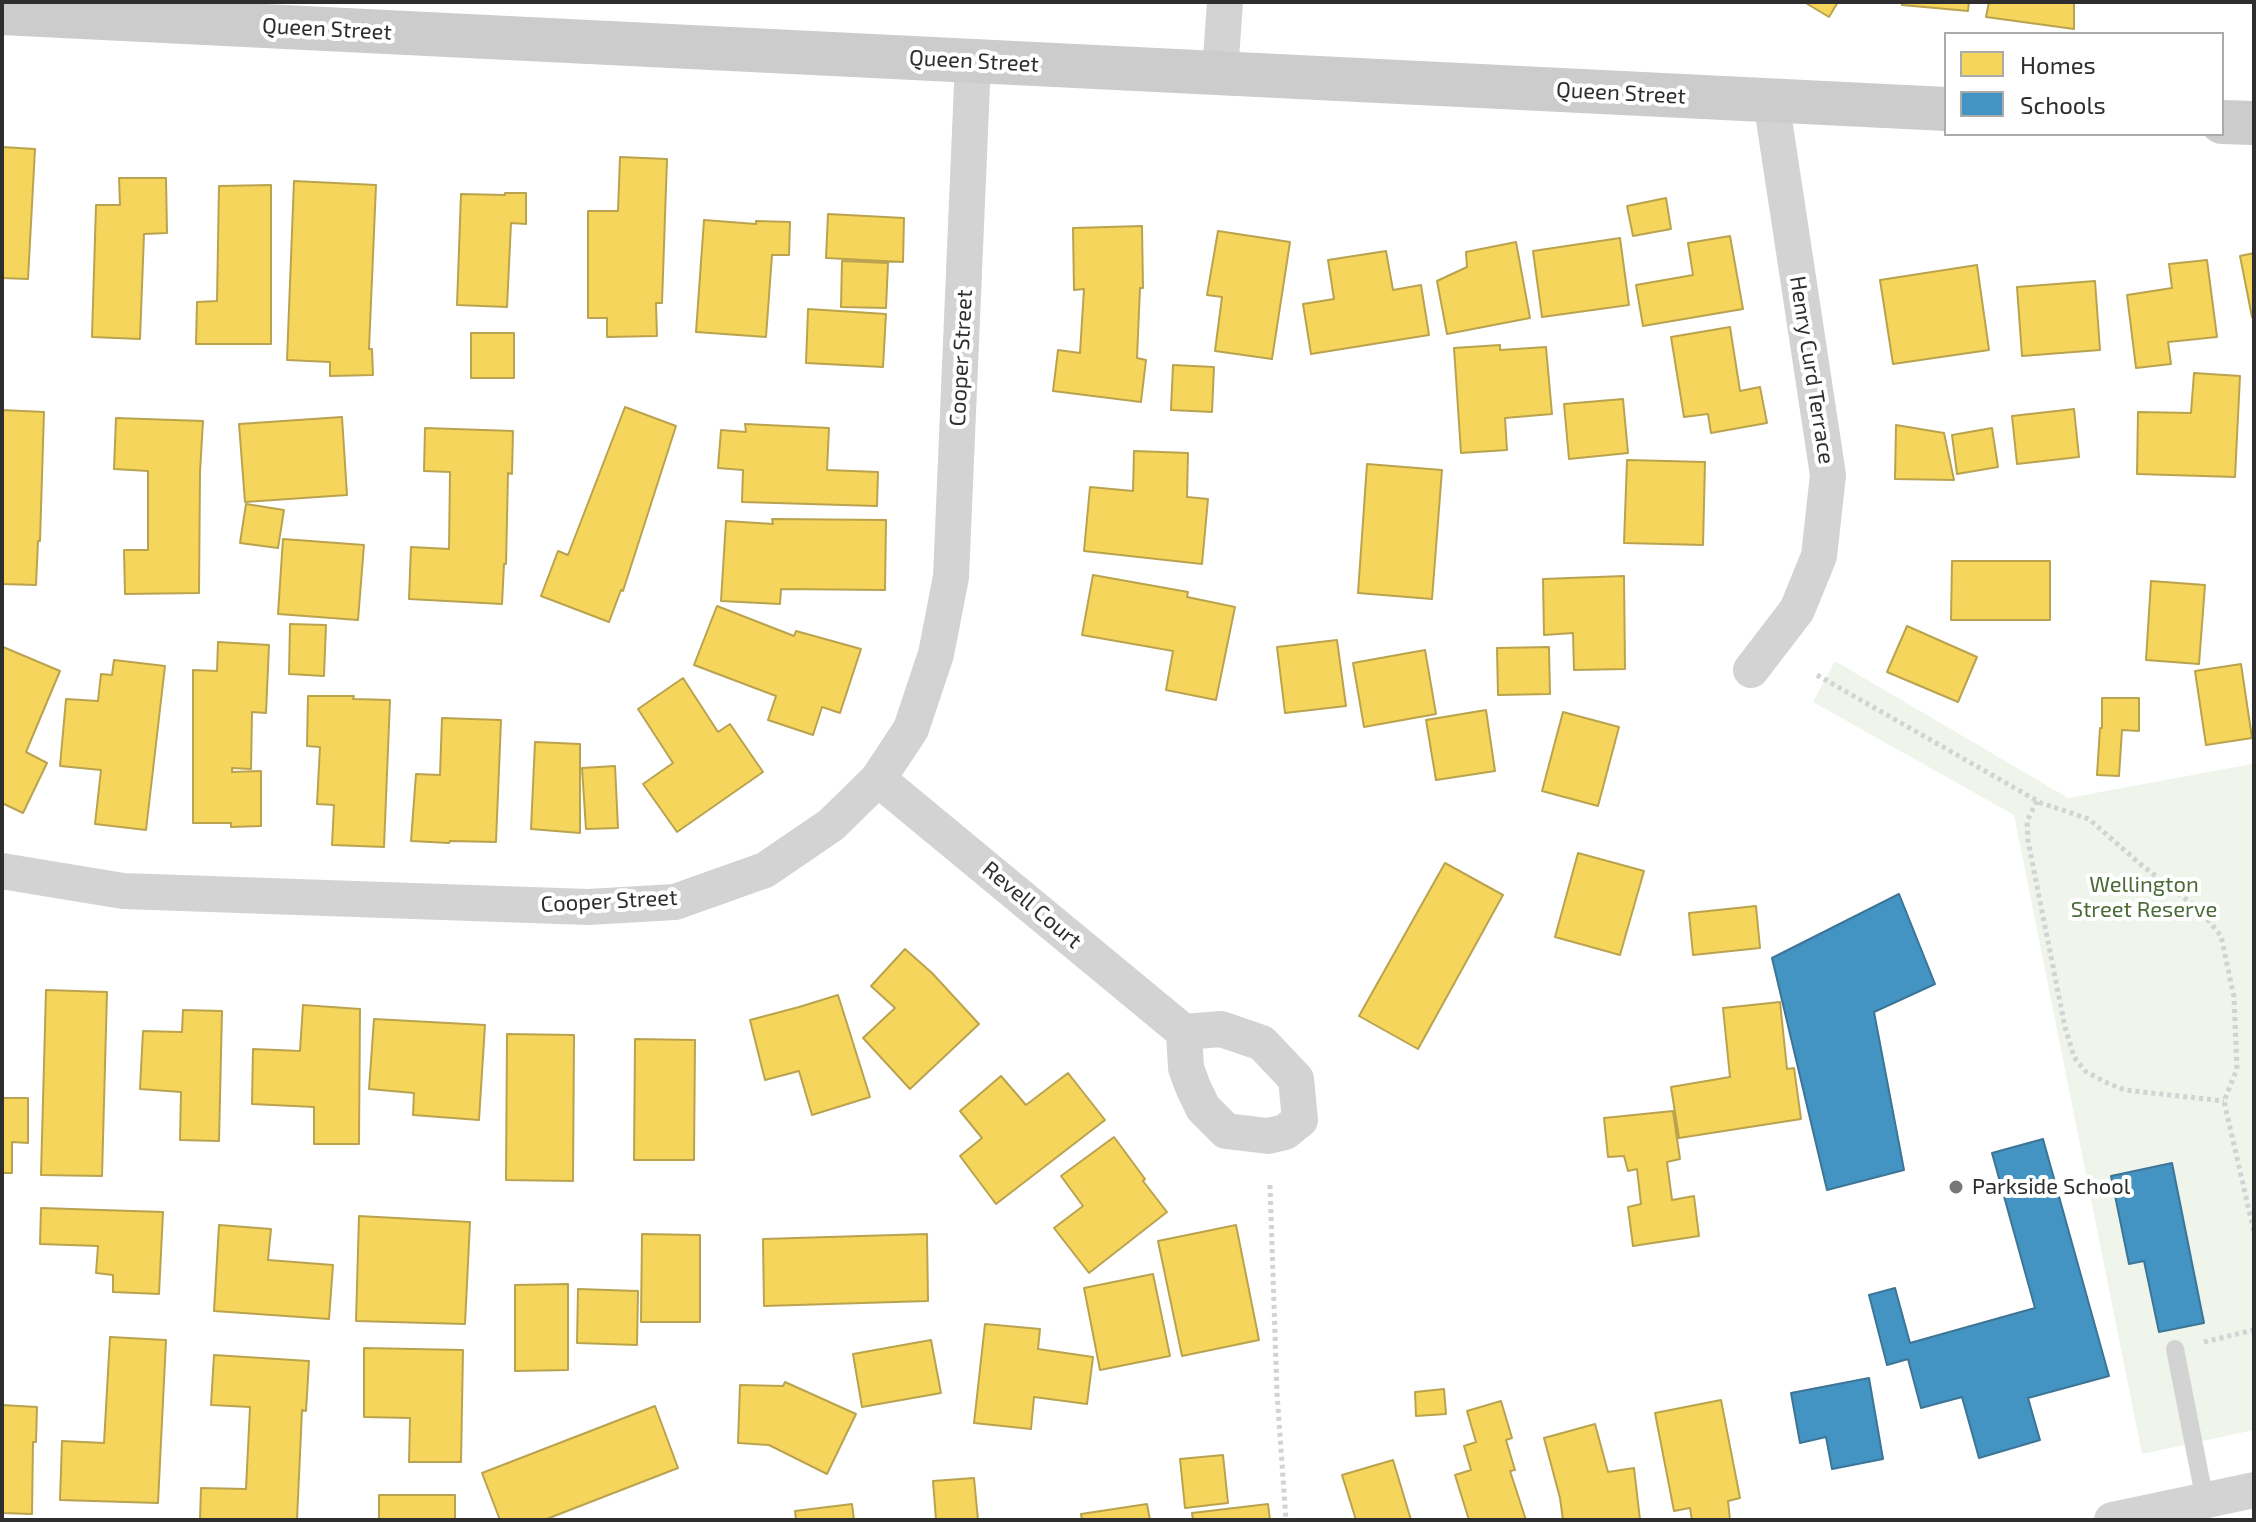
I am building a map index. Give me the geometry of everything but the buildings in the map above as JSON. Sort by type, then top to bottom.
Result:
[{"type":"street","points":[[1220,72],[1225,2]]},
{"type":"street","name":"Queen Street","points":[[2,13],[1944,109]]},
{"type":"street","name":"Cooper Street","points":[[2,871],[123,891],[588,907],[675,902],[765,870],[831,825],[878,779],[911,729],[936,654],[951,577],[973,61]]},
{"type":"street","name":"Henry Curd Terrace","points":[[1751,670],[1797,610],[1819,556],[1828,475],[1771,100]]},
{"type":"street","points":[[2224,122],[2254,123]]},
{"type":"street","name":"Revell Court","points":[[878,779],[1184,1032]]},
{"type":"street","points":[[2112,1520],[2254,1490]]},
{"type":"lane","points":[[2175,1349],[2205,1501]]},
{"type":"path","points":[[1817,675],[2037,801],[2089,819],[2200,910],[2221,936],[2234,997],[2237,1069],[2224,1101],[2254,1232]]},
{"type":"path","points":[[2037,801],[2027,821],[2028,841],[2065,1027],[2074,1057],[2085,1071],[2125,1090],[2224,1101]]},
{"type":"path","points":[[1270,1185],[1277,1393],[1286,1520]]},
{"type":"path","points":[[2175,1349],[2254,1330]]},
{"type":"green space","name":"Wellington Street Reserve","points":[[1835,661],[2068,798],[2252,764],[2254,1430],[2142,1454],[2014,815],[1813,702]]},
{"type":"place","name":"Parkside School","points":[[1956,1187]]}]
